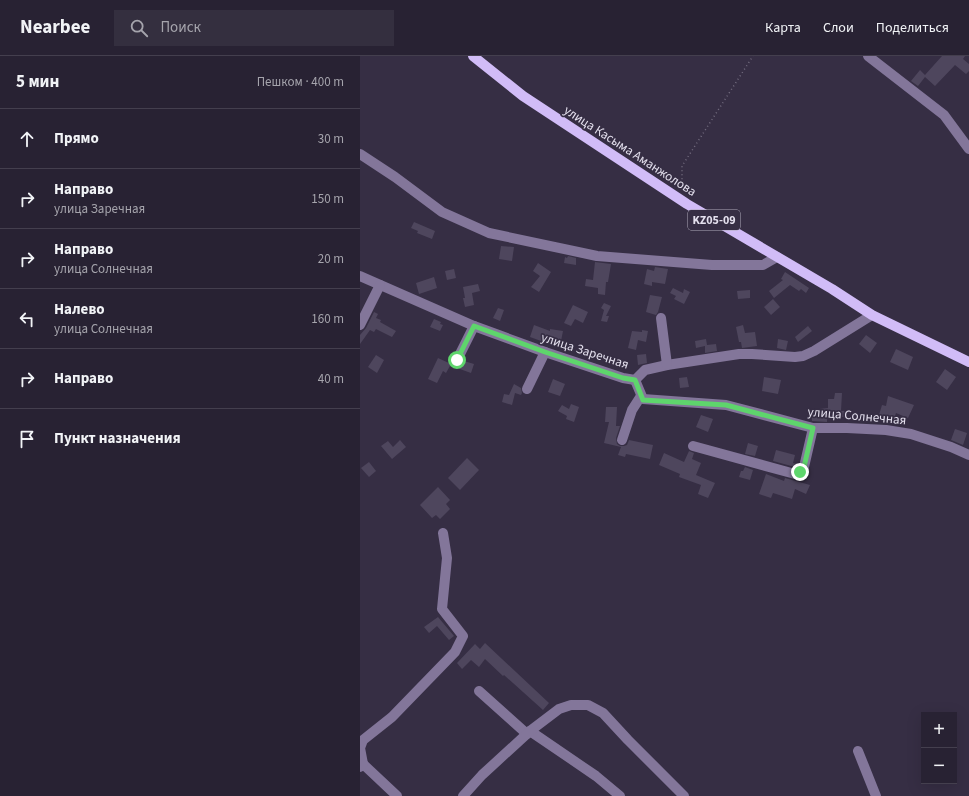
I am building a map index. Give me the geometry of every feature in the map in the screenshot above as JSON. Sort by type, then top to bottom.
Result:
[{"type":"main road","name":"улица Касыма Аманжолова","points":[[473,56],[523,96],[687,204],[832,289],[872,315],[969,362]]},
{"type":"street","points":[[868,56],[944,115],[969,149]]},
{"type":"street","points":[[360,154],[395,177],[442,212],[489,233],[597,256],[712,265],[763,265],[777,257]]},
{"type":"street","name":"улица Заречная","points":[[360,276],[474,326],[545,352],[623,378],[635,380],[645,370],[667,365],[739,354],[795,357],[803,356],[814,351],[872,315]]},
{"type":"street","points":[[360,325],[380,285]]},
{"type":"street","points":[[661,318],[667,365]]},
{"type":"street","points":[[457,360],[474,326]]},
{"type":"street","points":[[527,389],[545,352]]},
{"type":"street","points":[[622,440],[632,410],[641,396],[635,380]]},
{"type":"street","name":"улица Солнечная","points":[[641,396],[643,400],[650,401],[726,405],[813,428],[886,430],[911,434],[951,447],[969,455]]},
{"type":"street","points":[[693,446],[795,474],[800,472],[804,467],[813,428]]},
{"type":"street","points":[[397,796],[362,765],[360,748],[363,740],[392,717],[455,652],[462,636],[442,609],[447,558],[443,533]]},
{"type":"street","points":[[479,691],[528,732],[596,776],[620,796]]},
{"type":"street","points":[[464,796],[482,775],[528,732],[559,709],[571,705],[588,705],[603,713],[684,796]]},
{"type":"street","points":[[858,751],[876,796]]},
{"type":"path","points":[[687,204],[682,180],[682,166],[753,56]]},
{"type":"building","points":[[942,56],[965,56],[963,59],[969,64],[969,71],[966,74],[955,65],[935,86],[925,77],[918,86],[911,81],[920,70],[925,75]]},
{"type":"building","points":[[414,222],[435,231],[432,239],[417,233],[418,231],[411,228]]},
{"type":"building","points":[[501,246],[514,247],[512,261],[499,259]]},
{"type":"building","points":[[568,256],[576,258],[576,265],[564,263],[565,257],[567,258]]},
{"type":"building","points":[[595,262],[611,264],[608,282],[606,282],[605,295],[598,294],[598,288],[585,286],[586,279],[593,280]]},
{"type":"building","points":[[538,263],[551,272],[539,292],[531,287],[540,276],[533,271]]},
{"type":"building","points":[[655,267],[668,269],[665,284],[652,282],[652,286],[644,284],[647,269],[654,271]]},
{"type":"building","points":[[454,269],[456,278],[447,280],[445,271]]},
{"type":"building","points":[[785,272],[809,288],[806,293],[801,289],[799,291],[790,285],[774,298],[769,291],[783,280],[781,279]]},
{"type":"building","points":[[434,277],[437,288],[419,294],[416,283]]},
{"type":"building","points":[[478,284],[480,291],[472,293],[474,305],[465,307],[463,287]]},
{"type":"building","points":[[673,288],[683,293],[684,289],[690,292],[684,304],[674,299],[676,296],[670,293]]},
{"type":"building","points":[[750,290],[750,298],[738,299],[737,291]]},
{"type":"building","points":[[650,295],[662,297],[656,315],[646,312]]},
{"type":"building","points":[[773,299],[780,307],[771,315],[764,307]]},
{"type":"building","points":[[604,303],[611,306],[606,316],[609,316],[607,322],[601,321],[604,310],[601,308]]},
{"type":"building","points":[[573,305],[588,312],[583,323],[575,319],[571,326],[564,323]]},
{"type":"building","points":[[498,308],[504,310],[500,321],[493,318]]},
{"type":"building","points":[[374,312],[378,314],[376,318],[381,320],[380,322],[396,331],[392,337],[376,329],[374,332],[370,330],[360,344],[360,335],[366,328]]},
{"type":"building","points":[[434,319],[441,322],[440,324],[443,325],[440,331],[430,327]]},
{"type":"building","points":[[534,325],[550,331],[550,329],[563,331],[561,341],[542,338],[541,341],[530,337]]},
{"type":"building","points":[[743,325],[745,333],[755,332],[757,346],[742,348],[741,342],[739,342],[736,327]]},
{"type":"building","points":[[808,326],[812,331],[798,342],[795,337]]},
{"type":"building","points":[[642,330],[648,331],[646,342],[638,340],[636,350],[628,348],[632,331],[642,332]]},
{"type":"building","points":[[866,335],[877,343],[870,353],[859,344]]},
{"type":"building","points":[[706,339],[707,345],[716,344],[717,351],[705,353],[705,346],[696,348],[695,341]]},
{"type":"building","points":[[778,339],[788,341],[786,350],[777,348]]},
{"type":"building","points":[[896,349],[913,357],[908,370],[890,362]]},
{"type":"building","points":[[646,354],[647,363],[638,365],[637,355]]},
{"type":"building","points":[[376,355],[384,360],[377,373],[368,367]]},
{"type":"building","points":[[438,358],[451,364],[446,373],[443,371],[437,383],[428,379]]},
{"type":"building","points":[[464,361],[474,364],[471,373],[457,368]]},
{"type":"building","points":[[945,369],[956,377],[947,390],[936,382]]},
{"type":"building","points":[[687,377],[689,387],[680,388],[679,378]]},
{"type":"building","points":[[764,377],[781,380],[778,394],[762,391]]},
{"type":"building","points":[[553,379],[565,384],[560,396],[548,392]]},
{"type":"building","points":[[514,384],[521,388],[521,395],[515,393],[512,405],[502,402],[504,394],[509,395]]},
{"type":"building","points":[[835,393],[842,393],[841,411],[845,411],[845,417],[827,417],[827,422],[812,421],[811,414],[820,413],[819,409],[828,408],[828,399],[834,399]]},
{"type":"building","points":[[888,396],[914,405],[908,418],[896,413],[894,419],[879,415],[882,405],[886,406]]},
{"type":"building","points":[[571,404],[579,407],[574,422],[566,419],[567,416],[558,411],[562,405],[569,409]]},
{"type":"building","points":[[606,407],[617,407],[616,426],[620,426],[616,438],[617,444],[620,446],[627,445],[629,440],[653,445],[650,459],[626,454],[625,457],[618,455],[621,447],[604,443],[609,422],[605,422]]},
{"type":"building","points":[[701,415],[713,419],[708,432],[696,427]]},
{"type":"building","points":[[955,429],[967,433],[963,445],[951,440]]},
{"type":"building","points":[[400,440],[406,447],[392,459],[381,446],[388,441],[393,447]]},
{"type":"building","points":[[748,443],[758,446],[755,456],[745,454]]},
{"type":"building","points":[[776,450],[795,455],[793,463],[798,464],[795,467],[773,461]]},
{"type":"building","points":[[689,451],[694,453],[692,459],[701,463],[696,475],[715,483],[708,498],[698,494],[701,485],[679,477],[680,474],[659,465],[664,453],[684,462]]},
{"type":"building","points":[[467,458],[479,470],[460,490],[448,478]]},
{"type":"building","points":[[369,462],[376,471],[369,477],[361,468]]},
{"type":"building","points":[[745,467],[753,470],[750,480],[739,477],[741,471],[743,471]]},
{"type":"building","points":[[766,474],[784,481],[785,478],[810,485],[806,494],[795,489],[792,499],[773,493],[771,498],[759,494]]},
{"type":"building","points":[[438,487],[450,500],[446,504],[450,509],[440,519],[436,515],[432,518],[420,505]]},
{"type":"building","points":[[438,617],[454,636],[449,640],[437,626],[429,633],[424,627]]},
{"type":"building","points":[[485,643],[549,703],[543,710],[485,659],[479,667],[471,660],[462,669],[457,663],[475,644],[480,649]]},
{"type":"route","points":[[457,360],[474,326],[545,352],[623,378],[635,380],[643,400],[726,405],[808,426],[813,428],[804,467],[800,472]]}]
